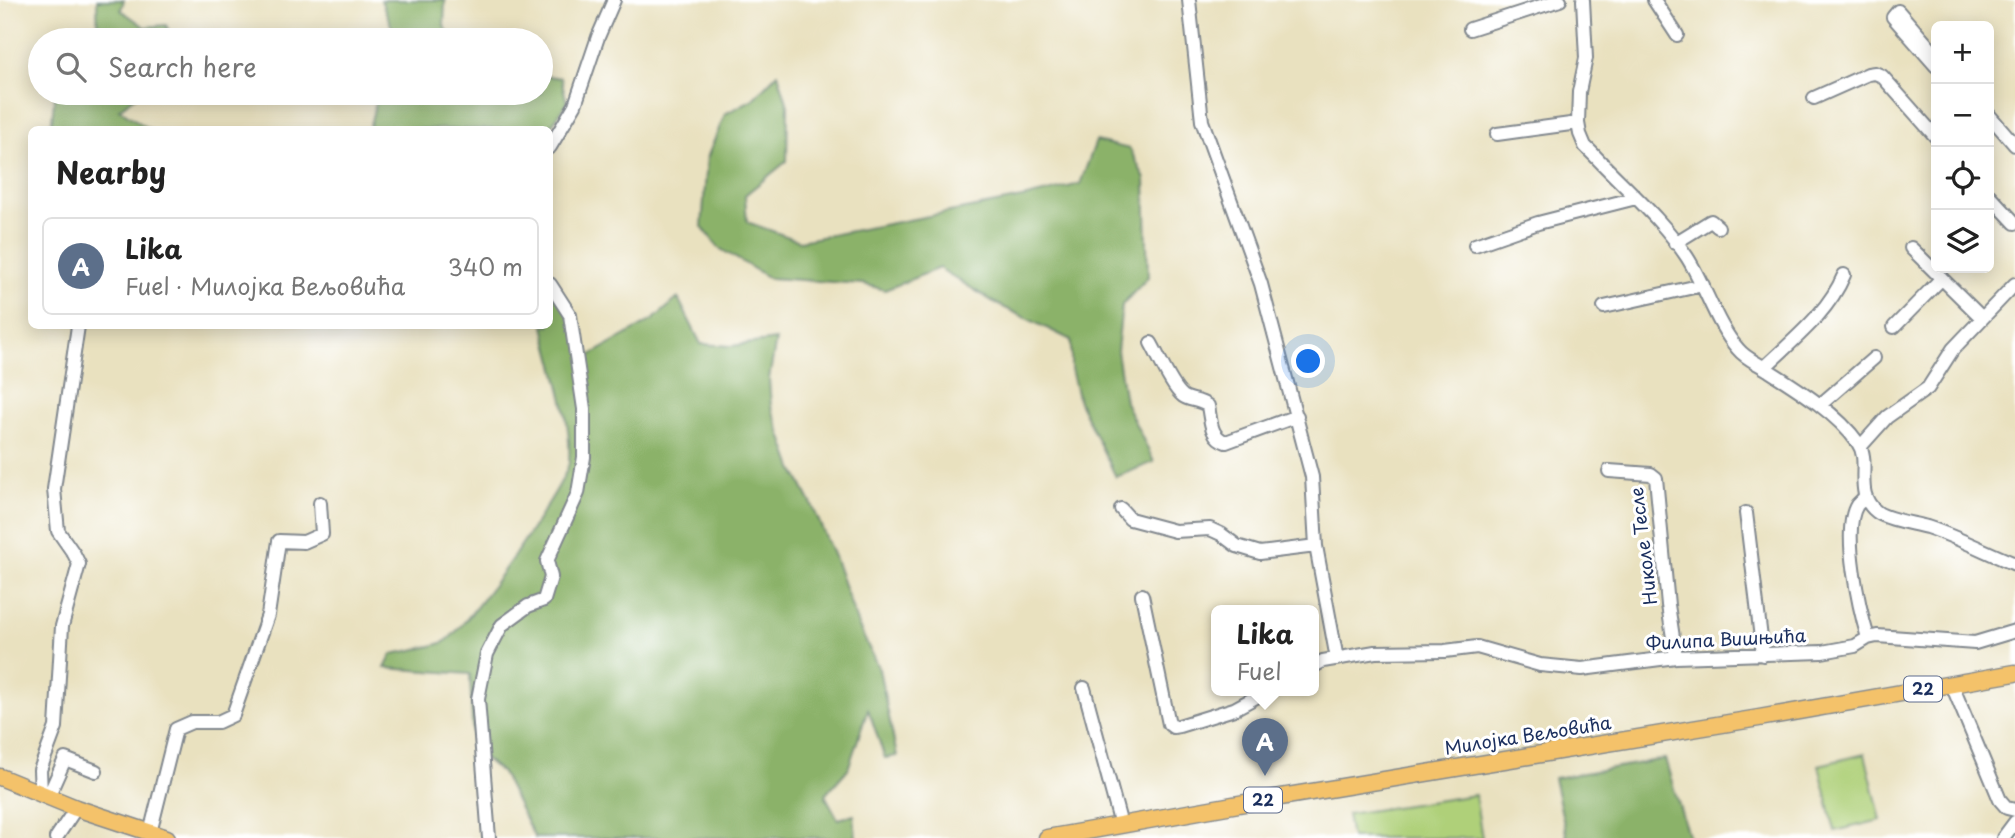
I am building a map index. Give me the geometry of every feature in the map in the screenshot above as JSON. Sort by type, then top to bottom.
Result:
[{"type":"main road","name":"Милојка Вељовића","points":[[1047,838],[2015,673]]},
{"type":"main road","points":[[1980,680],[2015,685]]},
{"type":"main road","points":[[0,777],[76,808],[166,838]]},
{"type":"street","points":[[553,142],[575,105],[598,37],[614,0]]},
{"type":"street","points":[[1189,0],[1202,121],[1261,284],[1311,478],[1316,545],[1337,660]]},
{"type":"street","points":[[1470,29],[1559,0]]},
{"type":"street","points":[[1583,0],[1586,58],[1579,92],[1580,135],[1585,146],[1685,254],[1737,348],[1745,357],[1820,405],[1852,435],[1861,446],[1864,497],[1878,513],[1929,528],[2015,564]]},
{"type":"street","points":[[1654,0],[1677,35]]},
{"type":"street","points":[[1931,49],[1898,11],[1893,17],[1931,60]]},
{"type":"street","points":[[1814,98],[1875,73],[1882,76],[1931,131]]},
{"type":"street","points":[[1994,121],[2015,145]]},
{"type":"street","points":[[1497,134],[1578,123]]},
{"type":"street","points":[[1994,131],[2015,155]]},
{"type":"street","points":[[1475,245],[1538,223],[1636,198]]},
{"type":"street","points":[[1994,200],[2015,223]]},
{"type":"street","points":[[1675,243],[1711,221],[1718,227]]},
{"type":"street","points":[[1911,248],[1982,318]]},
{"type":"street","points":[[1765,368],[1830,302],[1844,275]]},
{"type":"street","points":[[1894,327],[1941,279]]},
{"type":"street","points":[[1861,446],[1887,417],[1928,388],[1953,349],[2015,284]]},
{"type":"street","points":[[1604,307],[1703,285]]},
{"type":"street","points":[[489,838],[478,699],[487,654],[502,625],[528,606],[544,600],[551,577],[547,561],[578,493],[584,457],[584,409],[570,315],[553,289]]},
{"type":"street","points":[[44,796],[40,769],[56,727],[62,626],[79,564],[58,531],[54,489],[78,329]]},
{"type":"street","points":[[1151,343],[1178,391],[1185,398],[1200,400],[1208,407],[1213,433],[1219,440],[1226,442],[1297,416]]},
{"type":"street","points":[[1820,405],[1874,358]]},
{"type":"street","name":"Николе Тесле","points":[[1609,471],[1651,474],[1656,478],[1668,605],[1676,657]]},
{"type":"street","points":[[1864,497],[1854,514],[1852,549],[1861,614],[1868,638]]},
{"type":"street","points":[[150,833],[176,729],[192,722],[218,723],[233,715],[268,615],[279,541],[304,542],[322,534],[320,503]]},
{"type":"street","points":[[1121,509],[1130,519],[1175,531],[1210,529],[1237,546],[1260,553],[1316,545]]},
{"type":"street","points":[[1745,513],[1763,655]]},
{"type":"street","points":[[1142,595],[1170,724],[1173,727],[1234,709],[1258,696]]},
{"type":"street","name":"Филипа Вишњића","points":[[1319,663],[1375,652],[1444,651],[1477,647],[1540,665],[1582,669],[1676,657],[1822,652],[1855,646],[1877,636],[1975,643],[2015,631]]},
{"type":"street","points":[[1952,685],[2000,800],[2007,808],[2015,810]]},
{"type":"street","points":[[1084,688],[1121,825]]},
{"type":"street","points":[[44,796],[65,760],[96,771]]},
{"type":"street","points":[[56,838],[76,808]]},
{"type":"street","points":[[2003,838],[2015,821]]},
{"type":"green space","points":[[97,0],[124,0],[121,10],[145,27],[166,25],[168,28],[98,28]]},
{"type":"green space","points":[[381,0],[445,0],[445,28],[392,28]]},
{"type":"green space","points":[[778,73],[788,106],[787,161],[745,195],[747,222],[800,241],[1027,197],[1080,184],[1096,141],[1130,149],[1145,179],[1148,277],[1122,305],[1117,351],[1125,402],[1154,462],[1116,477],[1079,402],[1071,369],[1071,340],[997,304],[939,268],[885,290],[863,284],[769,278],[719,248],[702,227],[707,158],[725,114],[753,99]]},
{"type":"green space","points":[[553,77],[561,78],[567,103],[551,126],[370,126],[375,105],[553,105]]},
{"type":"green space","points":[[54,105],[124,105],[119,109],[144,126],[51,126]]},
{"type":"green space","points":[[555,280],[575,321],[584,359],[654,319],[678,298],[701,344],[731,346],[776,340],[769,379],[771,406],[793,468],[813,507],[858,625],[879,669],[897,756],[885,758],[868,709],[848,769],[825,795],[838,819],[854,815],[856,838],[535,838],[502,773],[473,749],[470,674],[385,668],[392,654],[444,642],[455,633],[513,557],[564,475],[569,462],[568,428],[545,329],[553,329]]},
{"type":"green space","points":[[1865,754],[1881,820],[1835,831],[1819,765]]},
{"type":"green space","points":[[1665,759],[1689,838],[1567,838],[1554,778]]},
{"type":"green space","points":[[1475,795],[1482,838],[1351,838],[1347,814]]},
{"type":"place","name":"Lika","points":[[1265,776]]}]
